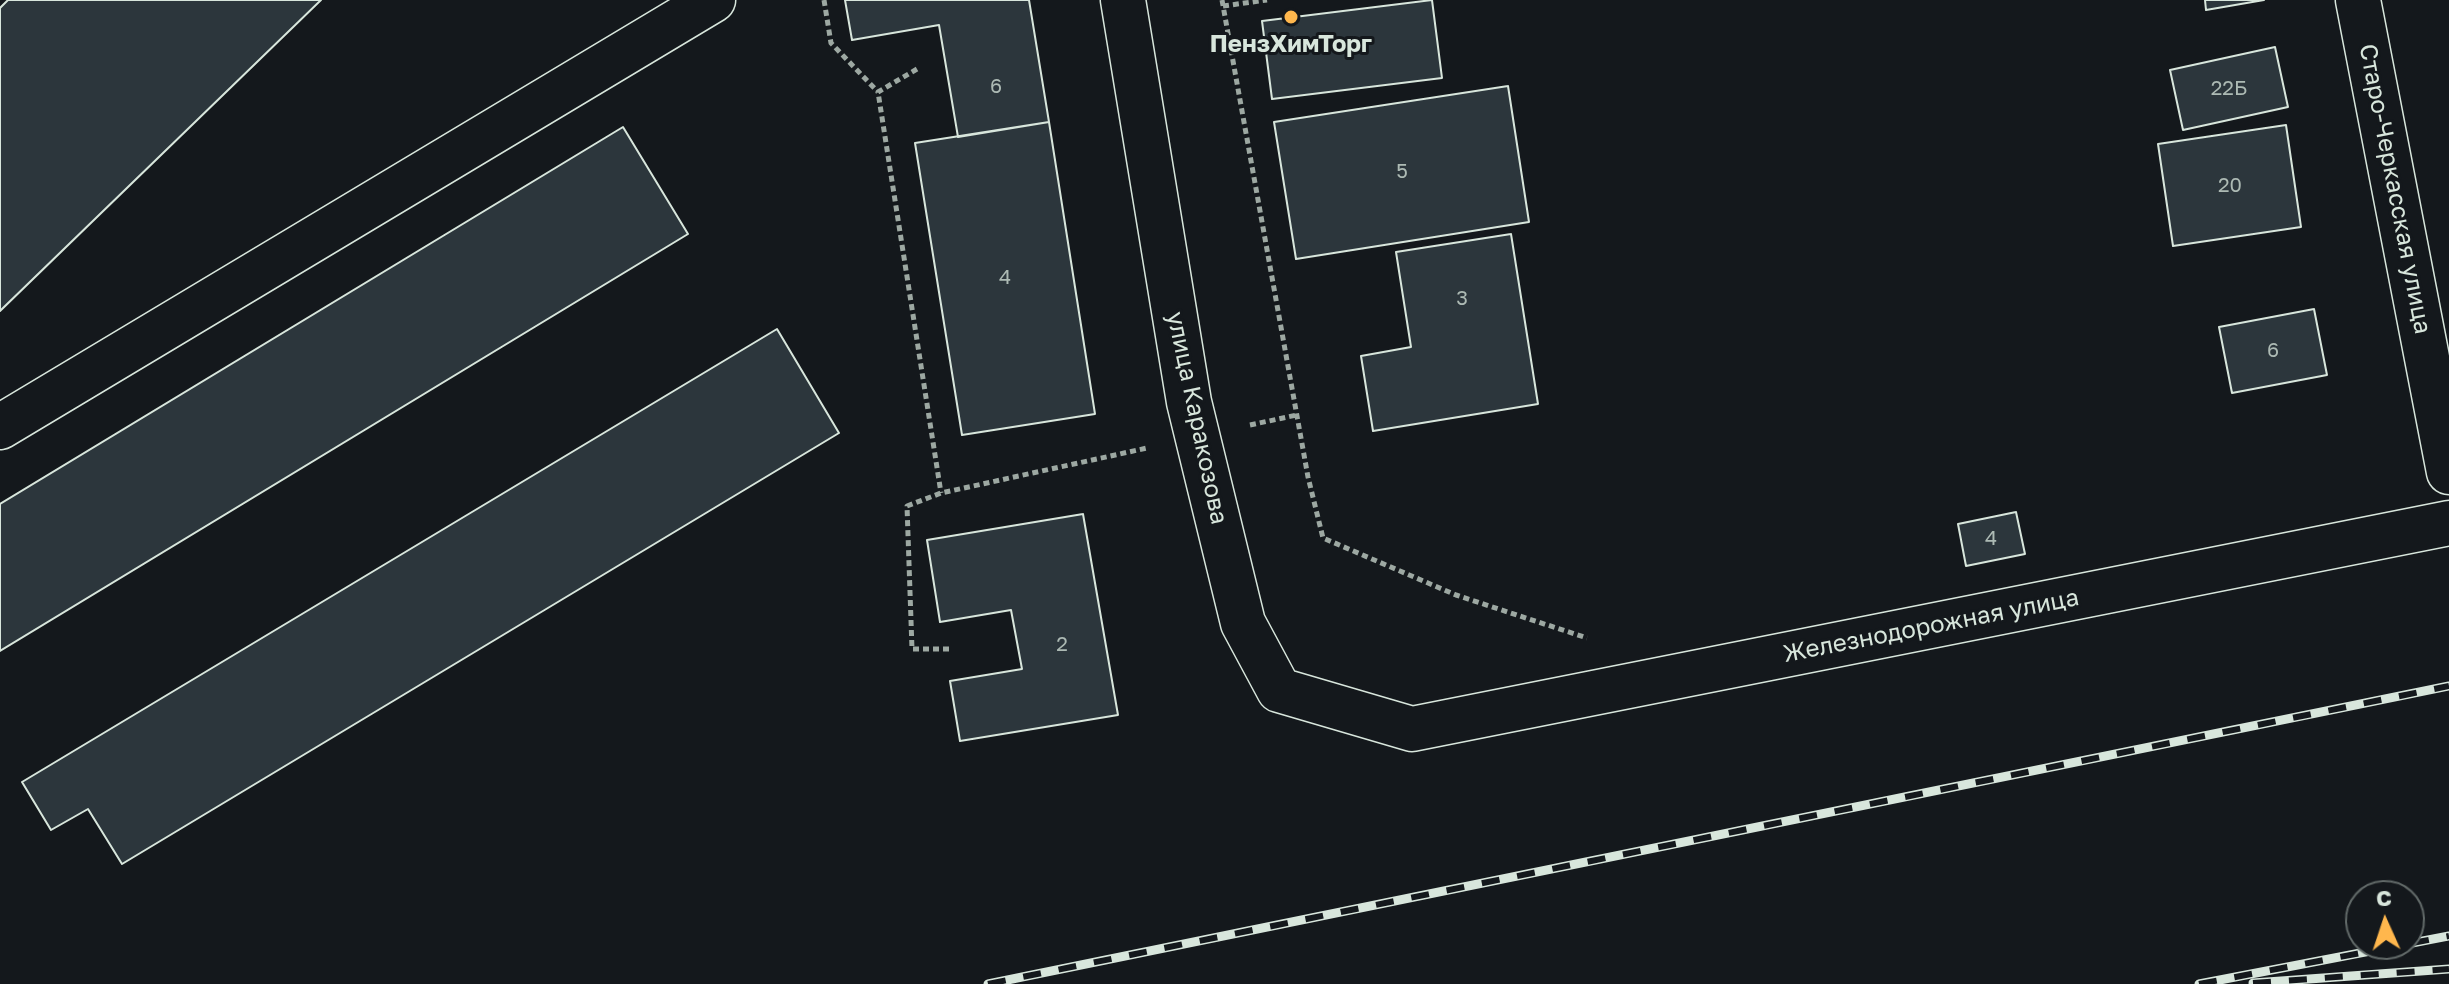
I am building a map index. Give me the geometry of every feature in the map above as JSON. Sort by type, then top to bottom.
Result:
[{"type":"street","points":[[0,427],[713,0]]},
{"type":"street","name":"улица Каракозова","points":[[1123,0],[1189,402],[1243,623],[1279,690],[1412,729]]},
{"type":"street","name":"Старо-Черкасская улица","points":[[2358,0],[2449,472]]},
{"type":"street","name":"Железнодорожная улица","points":[[1412,729],[2449,523]]},
{"type":"path","points":[[824,0],[831,43],[878,92],[941,493]]},
{"type":"path","points":[[1267,0],[1222,3],[1308,477],[1323,538],[1456,595],[1590,639]]},
{"type":"path","points":[[878,92],[917,69]]},
{"type":"path","points":[[949,649],[912,649],[907,506],[941,493],[1297,415]]},
{"type":"building","points":[[8,0],[321,0],[0,311],[0,8]]},
{"type":"building","points":[[845,0],[1029,0],[1049,122],[958,137],[939,25],[852,40]]},
{"type":"building","points":[[1432,0],[1442,78],[1272,99],[1262,21]]},
{"type":"building","points":[[2205,0],[2264,0],[2206,10]]},
{"type":"building","points":[[2275,47],[2288,107],[2183,130],[2170,70]]},
{"type":"building","points":[[1508,86],[1529,222],[1296,259],[1274,122]]},
{"type":"building","points":[[1049,122],[1095,414],[962,435],[915,143]]},
{"type":"building","points":[[2286,125],[2301,227],[2173,246],[2158,144]]},
{"type":"building","points":[[623,127],[688,234],[0,651],[0,504]]},
{"type":"building","points":[[1511,234],[1538,404],[1373,431],[1361,356],[1411,347],[1396,252]]},
{"type":"building","points":[[2314,309],[2327,375],[2232,393],[2219,327]]},
{"type":"building","points":[[777,329],[839,433],[122,864],[88,809],[51,830],[22,782]]},
{"type":"building","points":[[2016,512],[2025,554],[1966,566],[1958,524]]},
{"type":"building","points":[[1083,514],[1118,715],[960,741],[950,681],[1022,669],[1011,610],[940,622],[927,540]]},
{"type":"railway","points":[[988,984],[2449,686]]},
{"type":"railway","points":[[2199,984],[2449,936]]},
{"type":"railway","points":[[2253,983],[2449,969]]},
{"type":"place","name":"ПензХимТорг","points":[[1291,17]]}]
